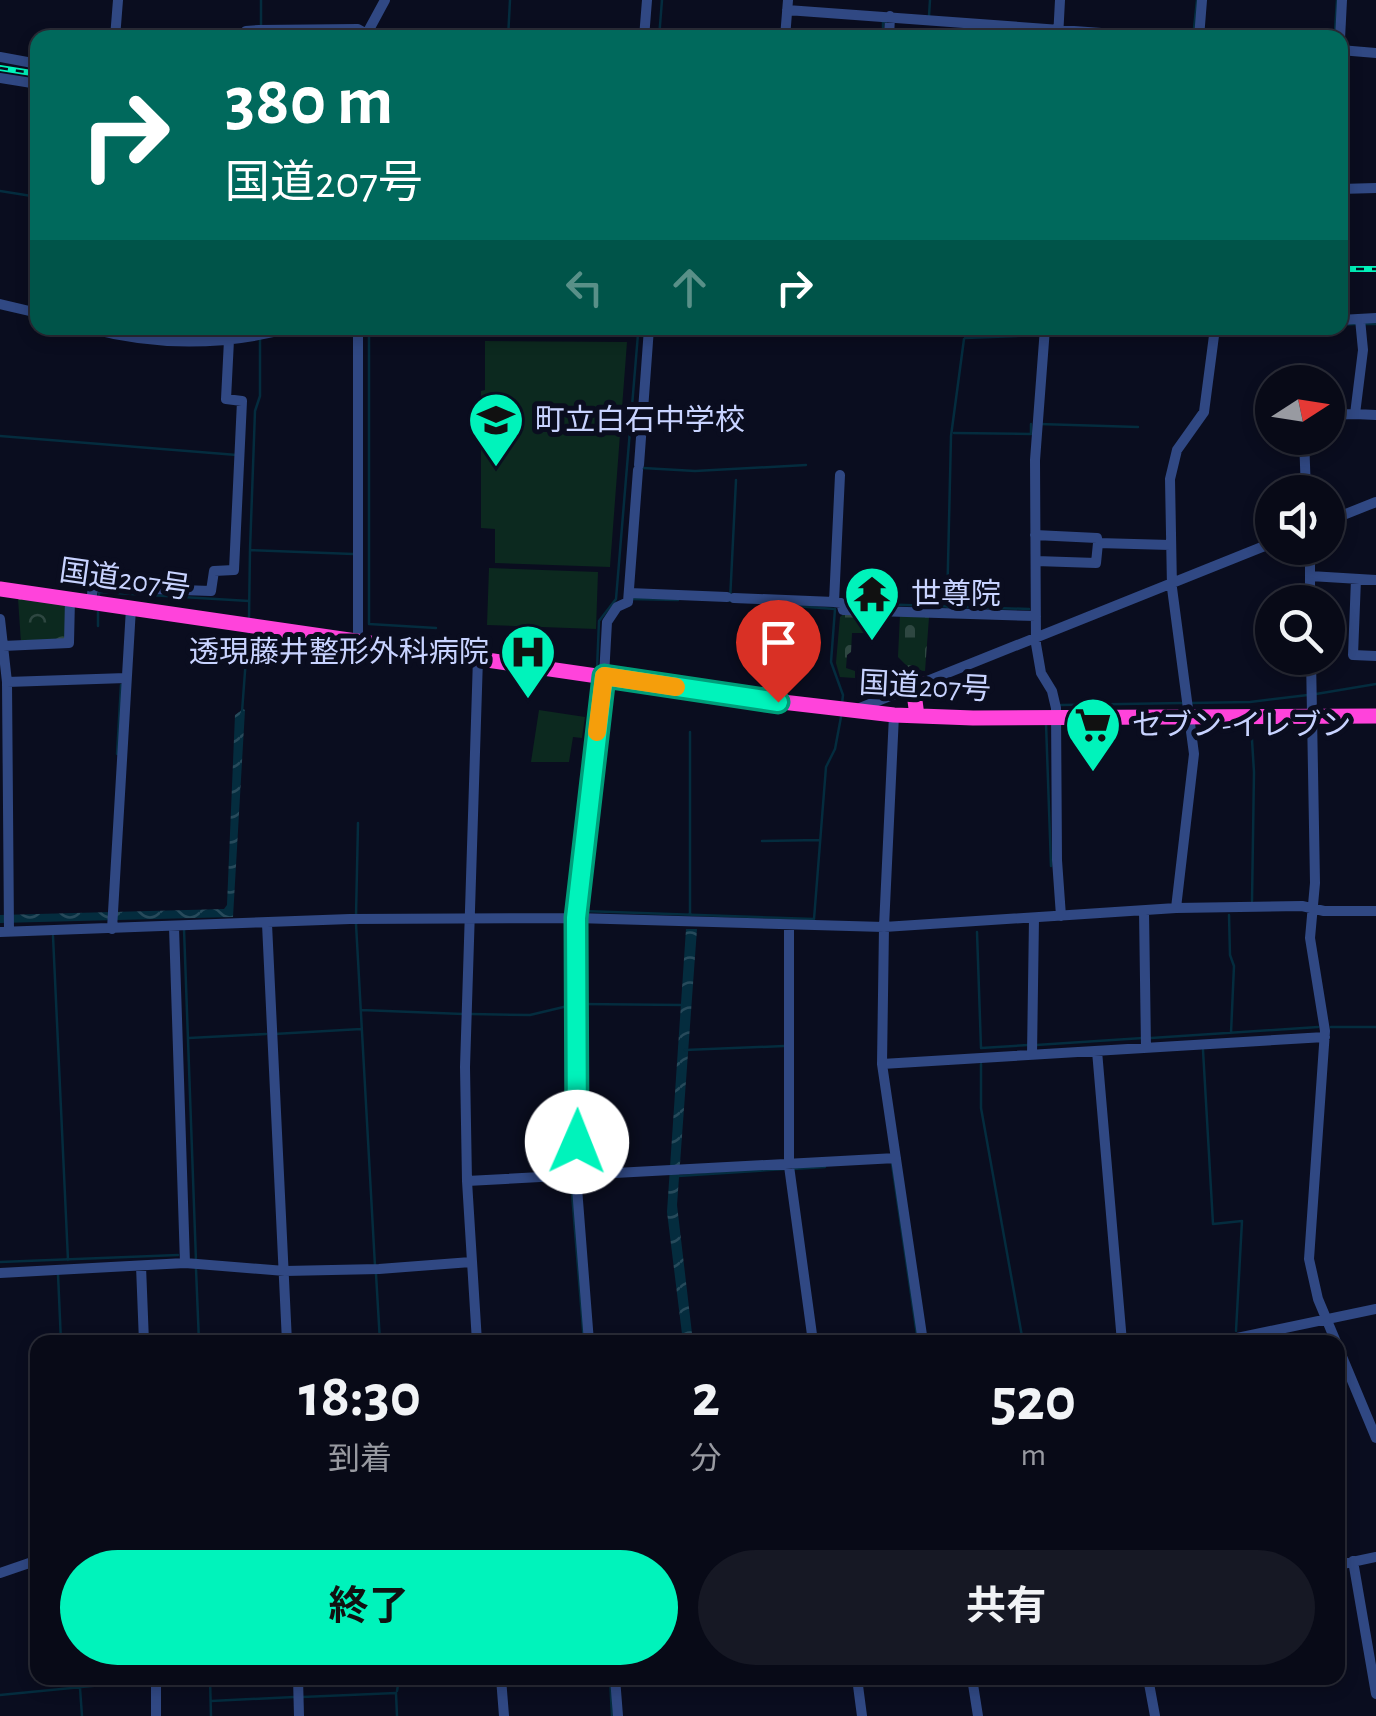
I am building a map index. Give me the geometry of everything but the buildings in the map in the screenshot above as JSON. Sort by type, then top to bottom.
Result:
[{"type":"highway","name":"国道207号","points":[[0,589],[894,715],[1188,708],[1253,717],[1376,716]]},
{"type":"highway","points":[[917,716],[914,693],[922,684]]},
{"type":"street","points":[[116,30],[118,0]]},
{"type":"street","points":[[369,30],[385,0]]},
{"type":"street","points":[[645,30],[648,0]]},
{"type":"street","points":[[1058,30],[1060,0]]},
{"type":"street","points":[[1200,30],[1202,0]]},
{"type":"street","points":[[1340,30],[1342,0]]},
{"type":"street","points":[[786,30],[788,5],[889,25],[928,19],[1030,30]]},
{"type":"street","points":[[261,30],[359,30]]},
{"type":"street","points":[[1348,51],[1376,53]]},
{"type":"street","points":[[0,58],[30,63]]},
{"type":"street","points":[[0,78],[30,83]]},
{"type":"street","points":[[1348,189],[1376,188]]},
{"type":"street","points":[[0,304],[30,312]]},
{"type":"street","points":[[1348,321],[1376,318]]},
{"type":"street","points":[[1355,414],[1363,350],[1361,322]]},
{"type":"street","points":[[125,335],[162,342],[229,340],[239,335]]},
{"type":"street","points":[[358,641],[363,335]]},
{"type":"street","points":[[629,597],[644,335]]},
{"type":"street","points":[[1045,335],[1037,424],[1036,616],[1040,673],[1052,712],[1061,916]]},
{"type":"street","points":[[1176,908],[1180,851],[1194,771],[1172,583],[1170,479],[1178,450],[1204,412],[1214,335]]},
{"type":"street","points":[[95,603],[93,587],[211,591],[214,571],[234,570],[242,400],[226,399],[229,340]]},
{"type":"street","points":[[1345,414],[1376,415]]},
{"type":"street","points":[[834,602],[840,474]]},
{"type":"street","points":[[1345,514],[1376,502]]},
{"type":"street","points":[[1035,535],[1097,538],[1098,543],[1096,563],[1036,561]]},
{"type":"street","points":[[1098,543],[1170,545]]},
{"type":"street","points":[[845,710],[922,684],[1255,550]]},
{"type":"street","points":[[1310,565],[1310,585]]},
{"type":"street","points":[[1310,576],[1376,580]]},
{"type":"street","points":[[1356,579],[1353,655],[1376,656]]},
{"type":"street","points":[[589,1335],[572,1176],[577,913],[607,622],[629,597],[834,602],[841,603],[844,610],[1036,616]]},
{"type":"street","points":[[3,646],[69,643],[70,600]]},
{"type":"street","points":[[112,926],[131,608]]},
{"type":"street","points":[[0,619],[7,682],[7,926],[52,931],[577,913],[884,927],[1176,908],[1376,911]]},
{"type":"street","points":[[476,1335],[467,1181],[466,1014],[478,658]]},
{"type":"street","points":[[1311,675],[1311,954],[1325,1030],[1309,1259],[1332,1335]]},
{"type":"street","points":[[7,682],[126,678]]},
{"type":"street","points":[[894,715],[882,1064],[892,1158],[921,1335]]},
{"type":"street","points":[[1144,911],[1146,1041]]},
{"type":"street","points":[[1032,1048],[1034,918]]},
{"type":"street","points":[[266,924],[287,1335]]},
{"type":"street","points":[[788,925],[789,1167],[811,1335]]},
{"type":"street","points":[[180,927],[189,1260]]},
{"type":"street","points":[[882,1064],[1032,1048],[1096,1050],[1146,1041],[1203,1044],[1325,1030]]},
{"type":"street","points":[[1096,1050],[1121,1335]]},
{"type":"street","points":[[467,1181],[789,1167],[892,1158]]},
{"type":"street","points":[[0,1273],[189,1260],[285,1271],[471,1262]]},
{"type":"street","points":[[142,1266],[144,1335]]},
{"type":"street","points":[[1252,1335],[1376,1309]]},
{"type":"street","points":[[1345,1366],[1376,1438]]},
{"type":"street","points":[[1345,1563],[1376,1557]]},
{"type":"street","points":[[1353,1562],[1376,1694]]},
{"type":"street","points":[[0,1573],[30,1563]]},
{"type":"street","points":[[156,1685],[156,1716]]},
{"type":"street","points":[[298,1685],[299,1716]]},
{"type":"street","points":[[502,1685],[504,1716]]},
{"type":"street","points":[[616,1685],[618,1716]]},
{"type":"street","points":[[858,1685],[862,1716]]},
{"type":"street","points":[[973,1685],[978,1716]]},
{"type":"street","points":[[1149,1685],[1155,1716]]},
{"type":"green space","points":[[485,341],[627,342],[610,567],[495,563],[495,529],[481,528]]},
{"type":"green space","points":[[489,568],[598,572],[596,629],[487,625]]},
{"type":"green space","points":[[18,598],[65,605],[65,640],[21,642]]},
{"type":"green space","points":[[845,613],[868,614],[869,633],[852,633],[851,652],[847,655],[846,668],[855,671],[855,678],[840,677],[836,663],[840,617]]},
{"type":"green space","points":[[900,615],[929,617],[925,671],[911,670],[898,657]]},
{"type":"green space","points":[[539,710],[585,717],[582,738],[573,737],[569,762],[531,762]]},
{"type":"water","points":[[243,709],[233,917],[0,923],[0,915],[224,909],[235,715]]},
{"type":"water","points":[[686,929],[697,929],[677,1205],[692,1335],[682,1335],[667,1212]]},
{"type":"waterway","points":[[261,0],[261,26]]},
{"type":"waterway","points":[[508,30],[510,0]]},
{"type":"waterway","points":[[660,30],[662,0]]},
{"type":"waterway","points":[[929,16],[930,0]]},
{"type":"waterway","points":[[1194,30],[1197,0]]},
{"type":"waterway","points":[[1335,30],[1337,0]]},
{"type":"waterway","points":[[883,30],[886,22]]},
{"type":"waterway","points":[[0,191],[30,196]]},
{"type":"waterway","points":[[1348,324],[1355,324]]},
{"type":"waterway","points":[[1363,324],[1376,324]]},
{"type":"waterway","points":[[369,335],[369,624],[436,628]]},
{"type":"waterway","points":[[597,669],[599,621],[616,599],[638,335]]},
{"type":"waterway","points":[[965,338],[1042,335]]},
{"type":"waterway","points":[[260,337],[250,550],[353,554]]},
{"type":"waterway","points":[[947,607],[951,436],[964,339]]},
{"type":"waterway","points":[[954,433],[1031,434],[1031,424]]},
{"type":"waterway","points":[[1039,424],[1138,427]]},
{"type":"waterway","points":[[0,436],[237,455]]},
{"type":"waterway","points":[[643,468],[695,471],[806,465]]},
{"type":"waterway","points":[[730,601],[736,480]]},
{"type":"waterway","points":[[249,618],[250,550]]},
{"type":"waterway","points":[[99,599],[99,592],[249,601]]},
{"type":"waterway","points":[[631,599],[678,600]]},
{"type":"waterway","points":[[845,603],[1029,609]]},
{"type":"waterway","points":[[781,605],[835,609],[831,662],[843,695],[842,704]]},
{"type":"waterway","points":[[98,612],[98,626]]},
{"type":"waterway","points":[[242,712],[248,631]]},
{"type":"waterway","points":[[582,823],[596,682]]},
{"type":"waterway","points":[[1316,694],[1376,684]]},
{"type":"waterway","points":[[117,754],[121,685]]},
{"type":"waterway","points":[[1191,703],[1250,702],[1308,695]]},
{"type":"waterway","points":[[1061,705],[1183,703]]},
{"type":"waterway","points":[[583,911],[814,919],[826,767],[835,749],[841,717]]},
{"type":"waterway","points":[[1046,723],[1051,866]]},
{"type":"waterway","points":[[1251,724],[1252,901]]},
{"type":"waterway","points":[[690,732],[690,915]]},
{"type":"waterway","points":[[356,916],[358,823]]},
{"type":"waterway","points":[[762,841],[820,840]]},
{"type":"waterway","points":[[1229,915],[1234,966],[1231,1033]]},
{"type":"waterway","points":[[356,924],[375,1266]]},
{"type":"waterway","points":[[184,929],[196,1261]]},
{"type":"waterway","points":[[977,932],[981,1048],[1028,1045]]},
{"type":"waterway","points":[[53,936],[68,1260]]},
{"type":"waterway","points":[[580,1004],[682,1005]]},
{"type":"waterway","points":[[471,1014],[530,1015],[572,1005]]},
{"type":"waterway","points":[[361,1010],[463,1014]]},
{"type":"waterway","points":[[1151,1038],[1318,1027]]},
{"type":"waterway","points":[[1331,1027],[1376,1027]]},
{"type":"waterway","points":[[274,1034],[361,1029]]},
{"type":"waterway","points":[[189,1038],[266,1034]]},
{"type":"waterway","points":[[1036,1045],[1143,1038]]},
{"type":"waterway","points":[[685,1050],[784,1046]]},
{"type":"waterway","points":[[1203,1050],[1213,1224],[1242,1221],[1236,1331]]},
{"type":"waterway","points":[[981,1064],[981,1108],[1022,1335]]},
{"type":"waterway","points":[[570,1173],[571,1126]]},
{"type":"waterway","points":[[892,1164],[917,1335]]},
{"type":"waterway","points":[[793,1169],[825,1167]]},
{"type":"waterway","points":[[678,1176],[785,1169]]},
{"type":"waterway","points":[[571,1181],[583,1335]]},
{"type":"waterway","points":[[0,1262],[178,1255]]},
{"type":"waterway","points":[[196,1269],[199,1335]]},
{"type":"waterway","points":[[58,1274],[61,1335]]},
{"type":"waterway","points":[[376,1274],[380,1335]]},
{"type":"waterway","points":[[0,1695],[102,1685]]},
{"type":"waterway","points":[[210,1685],[211,1716]]},
{"type":"waterway","points":[[397,1691],[398,1685]]},
{"type":"waterway","points":[[610,1685],[612,1716]]},
{"type":"waterway","points":[[80,1688],[82,1716]]},
{"type":"waterway","points":[[302,1697],[396,1693],[397,1716]]},
{"type":"waterway","points":[[211,1701],[294,1697]]},
{"type":"railway","points":[[0,68],[30,73]]},
{"type":"railway","points":[[1348,269],[1376,269]]},
{"type":"slow traffic","points":[[597,732],[604,676],[676,687]]},
{"type":"place","name":"町立白石中学校","points":[[496,469]]},
{"type":"place","name":"世尊院","points":[[872,643]]},
{"type":"place","name":"透現藤井整形外科病院","points":[[528,701]]},
{"type":"place","name":"セブン-イレブン","points":[[1093,774]]},
{"type":"route","points":[[577,1142],[576,918],[604,676],[778,702]]}]
